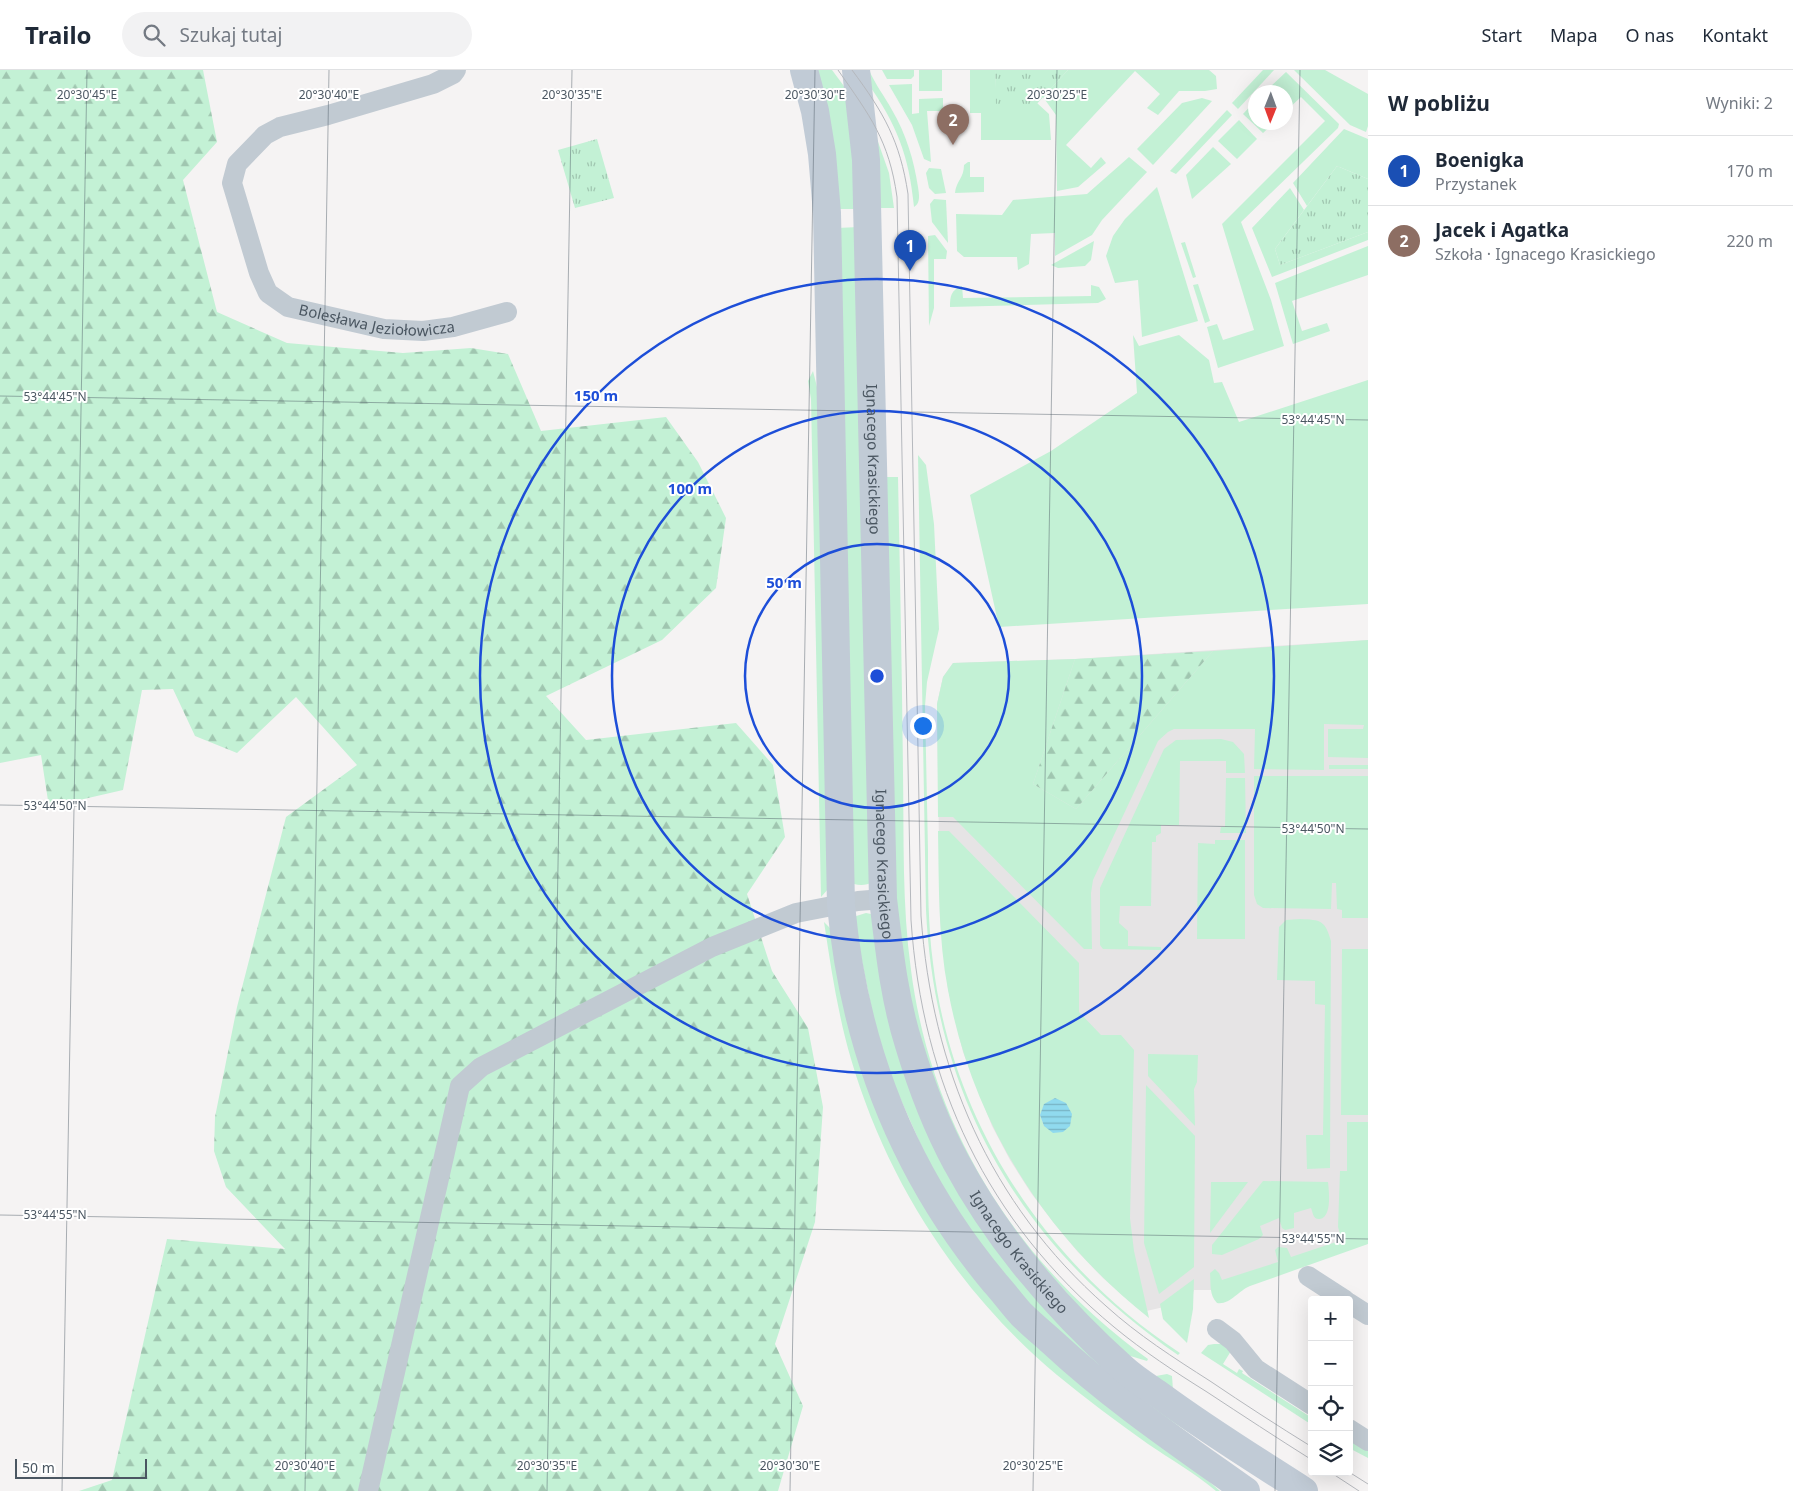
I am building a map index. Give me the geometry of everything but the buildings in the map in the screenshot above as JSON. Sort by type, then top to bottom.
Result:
[{"type":"main road","points":[[804,70],[815,112],[822,154],[827,213],[841,905],[854,993],[873,1066],[898,1130],[931,1196],[972,1255],[1021,1314],[1081,1369],[1138,1414],[1246,1491]]},
{"type":"main road","name":"Ignacego Krasickiego","points":[[856,70],[866,160],[884,898],[891,963],[908,1043],[928,1102],[952,1153],[992,1221],[1019,1258],[1074,1321],[1125,1370],[1185,1414],[1304,1491]]},
{"type":"street","name":"Bolesława Jeziołowicza","points":[[456,70],[453,74],[433,84],[280,127],[265,135],[237,164],[232,183],[259,273],[268,293],[288,306],[384,329],[422,331],[453,326],[506,312]]},
{"type":"street","points":[[368,1491],[460,1086],[482,1067],[712,947],[796,914],[858,901],[884,898]]},
{"type":"street","points":[[1308,1276],[1339,1296]]},
{"type":"street","points":[[1353,1306],[1368,1315]]},
{"type":"street","points":[[1216,1329],[1233,1341],[1256,1369],[1308,1402]]},
{"type":"street","points":[[1352,1431],[1368,1441]]},
{"type":"shaded area","points":[[1368,640],[1368,1240],[1217,1293],[1211,1290],[1194,1290],[1190,1301],[1142,1312],[1103,1278],[1077,1251],[1031,1193],[1010,1160],[992,1126],[963,1052],[948,989],[940,920],[937,704],[943,677],[953,663],[1075,659]]},
{"type":"green space","points":[[0,70],[203,70],[217,142],[183,180],[217,312],[287,343],[403,353],[471,348],[508,354],[541,431],[666,417],[698,462],[726,518],[716,588],[662,640],[546,696],[586,740],[736,723],[773,765],[785,837],[747,894],[772,971],[808,1028],[823,1107],[815,1222],[775,1344],[803,1406],[778,1491],[79,1491],[112,1480],[167,1239],[285,1249],[226,1187],[214,1151],[215,1117],[237,1007],[286,817],[357,765],[296,697],[237,753],[195,736],[173,689],[142,690],[123,790],[49,807],[41,755],[0,763]]},
{"type":"green space","points":[[813,70],[832,70],[852,97],[859,209],[836,209]]},
{"type":"green space","points":[[869,70],[897,119],[909,147],[919,193],[919,201],[914,207],[905,156],[894,127],[867,82]]},
{"type":"green space","points":[[882,70],[914,70],[914,76],[911,79],[887,79]]},
{"type":"green space","points":[[919,70],[942,70],[942,91],[919,91]]},
{"type":"green space","points":[[970,70],[995,70],[997,107],[1033,107],[1037,103],[1049,114],[1051,140],[981,140],[981,113],[970,113]]},
{"type":"green space","points":[[995,70],[1068,70],[1034,107],[996,107]]},
{"type":"green space","points":[[1068,70],[1209,70],[1216,76],[1217,89],[1179,91],[1158,115],[1147,108],[1160,94],[1135,71],[1066,145],[1091,168],[1101,157],[1106,163],[1078,187],[1057,191],[1056,115],[1043,97]]},
{"type":"green space","points":[[1263,70],[1274,70],[1260,85],[1249,85]]},
{"type":"green space","points":[[1294,70],[1325,70],[1368,94],[1368,126],[1366,132],[1350,125]]},
{"type":"green space","points":[[1286,72],[1339,124],[1338,128],[1241,222],[1271,300],[1284,346],[1218,368],[1207,327],[1217,324],[1223,340],[1254,330],[1222,224],[1325,121],[1301,97],[1293,104],[1293,85],[1272,85]]},
{"type":"green space","points":[[912,84],[912,114],[919,113],[919,99],[943,98],[943,111],[927,111],[931,162],[924,159],[912,125],[889,85]]},
{"type":"green space","points":[[1248,86],[1248,98],[1238,109],[1232,103]]},
{"type":"green space","points":[[1202,98],[1212,101],[1153,165],[1137,149],[1182,103]]},
{"type":"green space","points":[[1248,109],[1248,119],[1243,114]]},
{"type":"green space","points":[[1227,110],[1232,115],[1176,174],[1170,171]]},
{"type":"green space","points":[[1239,120],[1257,139],[1237,159],[1218,141]]},
{"type":"green space","points":[[1344,129],[1368,139],[1368,179],[1337,166],[1307,206],[1293,183]]},
{"type":"green space","points":[[597,139],[614,198],[575,208],[558,150]]},
{"type":"green space","points":[[877,139],[889,173],[894,208],[876,208]]},
{"type":"green space","points":[[1213,147],[1231,164],[1192,199],[1186,175]]},
{"type":"green space","points":[[1129,157],[1147,172],[1102,220],[1092,235],[1055,256],[1055,233],[1031,234],[1029,264],[1018,270],[1017,257],[964,257],[957,251],[956,214],[1002,215],[1013,200],[1087,194]]},
{"type":"green space","points":[[970,162],[970,177],[984,177],[984,192],[955,193],[964,165]]},
{"type":"green space","points":[[1337,166],[1368,179],[1368,232],[1280,265],[1275,249]]},
{"type":"green space","points":[[929,168],[941,169],[946,193],[935,194],[929,188],[926,173]]},
{"type":"green space","points":[[1157,187],[1198,321],[1142,337],[1138,280],[1115,283],[1106,256],[1113,236],[1125,219]]},
{"type":"green space","points":[[1290,188],[1304,210],[1275,249],[1280,265],[1368,232],[1368,240],[1272,277],[1252,228]]},
{"type":"green space","points":[[934,199],[946,200],[948,243],[932,222],[930,204]]},
{"type":"green space","points":[[859,227],[873,882],[862,885],[854,884],[837,228]]},
{"type":"green space","points":[[935,235],[947,251],[946,259],[934,259],[934,308],[929,326],[928,236]]},
{"type":"green space","points":[[1094,241],[1091,260],[1085,266],[1058,268],[1051,265]]},
{"type":"green space","points":[[1185,242],[1196,277],[1193,278],[1181,243]]},
{"type":"green space","points":[[1368,246],[1368,275],[1292,301],[1302,331],[1327,323],[1330,331],[1293,344],[1275,283]]},
{"type":"green space","points":[[1198,284],[1210,321],[1205,323],[1193,285]]},
{"type":"green space","points":[[1091,285],[1099,287],[1106,299],[1098,303],[950,307],[952,294],[955,289],[962,286],[963,298],[1091,296]]},
{"type":"green space","points":[[1133,335],[1139,346],[1179,335],[1209,360],[1214,383],[1222,382],[1239,422],[1368,380],[1368,604],[999,627],[970,495],[1051,451],[1137,393]]},
{"type":"green space","points":[[813,371],[820,399],[829,888],[821,897],[811,399],[808,381]]},
{"type":"green space","points":[[918,455],[926,465],[934,524],[939,629],[927,682],[925,706],[929,920],[933,963],[944,1022],[961,1079],[984,1134],[1013,1185],[1048,1233],[1088,1277],[1132,1318],[1180,1353],[1178,1355],[1123,1313],[1074,1267],[1032,1217],[997,1164],[969,1106],[947,1045],[933,979],[926,910]]},
{"type":"green space","points":[[886,477],[898,477],[905,896],[911,970],[922,1029],[939,1085],[961,1139],[989,1190],[1021,1237],[1059,1281],[1101,1322],[1148,1359],[1147,1361],[1127,1355],[1115,1347],[1020,1241],[967,1160],[923,1057],[896,928]]},
{"type":"green space","points":[[1368,640],[1368,758],[1328,757],[1328,729],[1363,729],[1364,725],[1324,724],[1324,770],[1254,769],[1255,729],[1174,729],[1158,741],[1093,880],[1091,893],[1092,949],[1084,949],[953,817],[938,817],[937,704],[943,677],[953,663],[1075,659],[1033,784],[1076,809],[1213,651]]},
{"type":"green space","points":[[1213,651],[1076,809],[1033,784],[1075,659]]},
{"type":"green space","points":[[1221,739],[1233,742],[1244,754],[1245,773],[1226,773],[1226,761],[1180,761],[1179,825],[1161,825],[1161,833],[1156,836],[1156,842],[1152,842],[1151,906],[1120,906],[1119,923],[1128,931],[1128,946],[1161,947],[1161,950],[1103,949],[1100,945],[1100,888],[1164,749],[1176,740]]},
{"type":"green space","points":[[1329,765],[1368,765],[1368,769],[1329,769]]},
{"type":"green space","points":[[1254,776],[1368,776],[1368,918],[1342,918],[1342,910],[1337,909],[1336,883],[1332,883],[1331,909],[1263,908],[1257,904],[1254,895]]},
{"type":"green space","points":[[1226,778],[1245,778],[1246,833],[1220,833],[1221,827],[1225,827]]},
{"type":"green space","points":[[938,831],[949,831],[1079,963],[1079,1012],[1101,1035],[1121,1035],[1134,1050],[1130,1218],[1134,1251],[1149,1318],[1111,1286],[1077,1251],[1046,1213],[1018,1172],[995,1130],[975,1085],[959,1038],[945,970],[939,891]],"holes":[[[1055,1098],[1044,1126],[1040,1115],[1044,1105]]]},
{"type":"green space","points":[[1215,840],[1245,840],[1245,939],[1197,939],[1198,843],[1215,844]]},
{"type":"green space","points":[[866,913],[874,917],[991,1239],[1281,1491],[1165,1417],[1109,1378],[1010,1286],[940,1188],[881,1055],[853,917]]},
{"type":"green space","points":[[1300,919],[1321,922],[1327,929],[1331,941],[1330,1168],[1307,1169],[1306,1135],[1323,1135],[1325,1005],[1315,1004],[1315,981],[1277,980],[1279,927],[1286,920]]},
{"type":"green space","points":[[824,922],[831,929],[914,1188],[1179,1455],[1220,1491],[1216,1491],[1148,1444],[1057,1375],[1021,1343],[958,1271],[906,1191],[866,1105],[842,1026]]},
{"type":"green space","points":[[1342,949],[1368,949],[1368,1115],[1341,1115]]},
{"type":"green space","points":[[1148,1054],[1198,1055],[1197,1082],[1194,1089],[1195,1126],[1148,1076]]},
{"type":"green space","points":[[1146,1085],[1195,1136],[1194,1267],[1159,1294],[1144,1243]]},
{"type":"green space","points":[[1347,1122],[1368,1122],[1368,1244],[1250,1286],[1230,1300],[1217,1303],[1212,1293],[1210,1273],[1215,1269],[1222,1280],[1278,1262],[1275,1250],[1278,1247],[1287,1248],[1291,1257],[1342,1240],[1338,1227],[1340,1171],[1347,1171]]},
{"type":"green space","points":[[1263,1181],[1328,1182],[1329,1203],[1326,1214],[1318,1219],[1314,1216],[1311,1208],[1294,1213],[1294,1228],[1285,1230],[1282,1228],[1279,1218],[1260,1226],[1263,1235],[1259,1239],[1222,1255],[1212,1254],[1212,1245]]},
{"type":"green space","points":[[1211,1182],[1248,1182],[1210,1233]]},
{"type":"green space","points":[[1194,1279],[1193,1309],[1187,1343],[1163,1319],[1160,1304]]},
{"type":"green space","points":[[1222,1344],[1231,1351],[1223,1364],[1237,1373],[1239,1369],[1243,1371],[1242,1373],[1308,1415],[1308,1422],[1201,1353],[1208,1345]]},
{"type":"green space","points":[[1167,1374],[1172,1376],[1173,1390],[1156,1376]]},
{"type":"green space","points":[[1353,1438],[1368,1447],[1368,1458],[1353,1450]]},
{"type":"water","points":[[1055,1098],[1066,1103],[1072,1114],[1070,1126],[1063,1132],[1053,1133],[1044,1126],[1040,1115],[1044,1104]]},
{"type":"tram line","points":[[838,70],[869,115],[883,144],[889,160],[897,197],[911,920],[918,980],[930,1038],[947,1093],[969,1145],[997,1195],[1030,1242],[1069,1286],[1114,1327],[1148,1353],[1308,1457]]},
{"type":"tram line","points":[[852,70],[882,114],[889,128],[905,175],[908,194],[921,916],[927,972],[938,1027],[954,1079],[974,1129],[999,1177],[1029,1223],[1065,1266],[1118,1317],[1143,1336],[1308,1444]]},
{"type":"tram line","points":[[1353,1475],[1368,1484]]},
{"type":"tram line","points":[[1336,1476],[1359,1491]]},
{"type":"place","name":"Jacek i Agatka","points":[[953,145]]},
{"type":"place","name":"Boenigka","points":[[910,271]]}]
